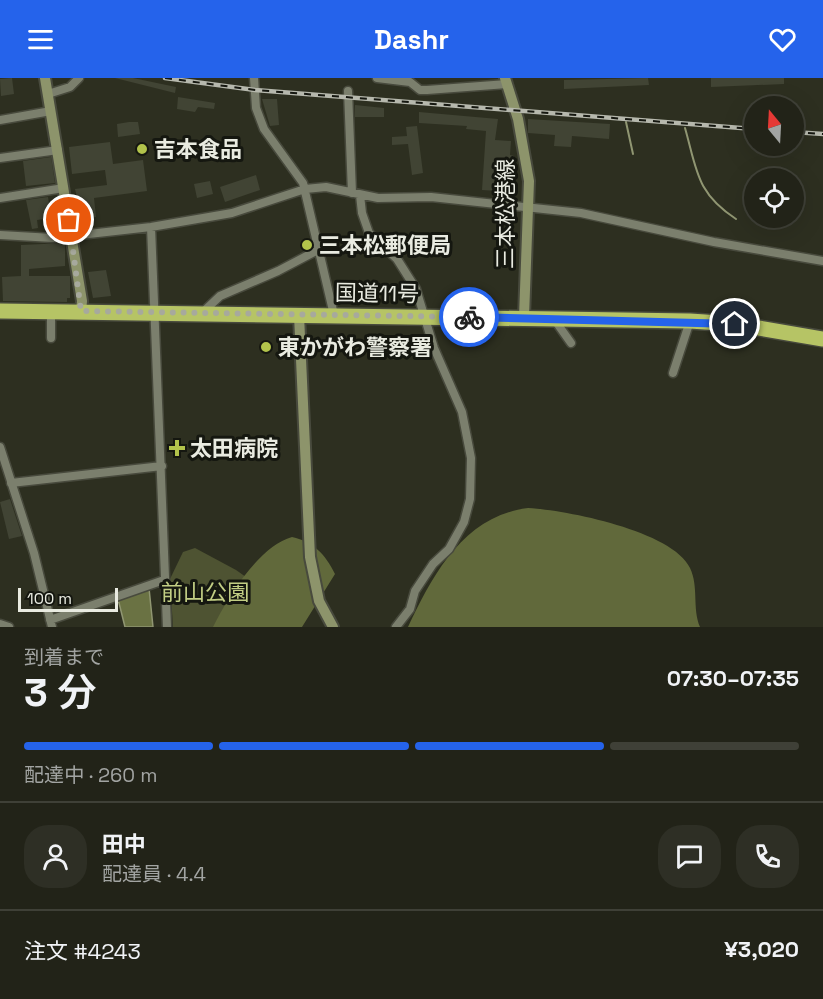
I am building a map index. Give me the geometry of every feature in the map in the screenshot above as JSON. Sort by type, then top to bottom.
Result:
[{"type":"highway","name":"国道11号","points":[[0,311],[690,321],[735,324],[823,339]]},
{"type":"street","points":[[45,78],[72,237],[81,311]]},
{"type":"street","points":[[48,94],[70,87],[79,78]]},
{"type":"street","points":[[254,78],[256,108],[264,129],[292,165],[305,189],[334,315]]},
{"type":"street","points":[[377,78],[410,82],[420,90],[506,81]]},
{"type":"street","name":"三本松港線","points":[[506,81],[516,111],[527,165],[524,317]]},
{"type":"street","points":[[348,91],[356,194],[366,228],[373,238],[392,252],[404,267],[416,289],[423,317],[462,412],[471,458],[470,499],[464,522],[449,549],[433,564],[415,591],[410,609],[396,627]]},
{"type":"street","points":[[0,120],[51,111]]},
{"type":"street","points":[[0,158],[58,150]]},
{"type":"street","points":[[0,235],[72,237],[151,227],[232,213],[305,189],[326,187],[378,198],[431,197],[581,213],[714,242],[823,261]]},
{"type":"street","points":[[0,198],[64,188]]},
{"type":"street","points":[[151,227],[167,627]]},
{"type":"street","points":[[202,313],[220,296],[279,271],[318,250]]},
{"type":"street","points":[[51,311],[51,338]]},
{"type":"street","points":[[299,315],[310,557],[319,601],[333,627]]},
{"type":"street","points":[[554,318],[571,343]]},
{"type":"street","points":[[673,373],[690,321]]},
{"type":"street","points":[[0,447],[33,553],[51,624],[70,611],[164,580]]},
{"type":"street","points":[[11,483],[162,466]]},
{"type":"street","points":[[0,624],[9,627]]},
{"type":"green space","name":"前山公園","points":[[195,548],[236,570],[285,604],[282,627],[173,627],[170,579],[183,552]]},
{"type":"shaded area","points":[[528,508],[591,518],[641,533],[663,543],[680,555],[690,568],[700,627],[408,627],[440,568],[468,535],[505,513]]},
{"type":"shaded area","points":[[292,537],[307,542],[318,550],[335,574],[302,627],[213,627],[236,588],[256,562],[280,542]]},
{"type":"shaded area","points":[[149,588],[153,627],[125,627],[118,599]]},
{"type":"building","points":[[12,78],[14,94],[1,96],[0,79]]},
{"type":"building","points":[[115,78],[133,78],[176,87],[175,93]]},
{"type":"building","points":[[648,78],[649,85],[564,89],[564,80]]},
{"type":"building","points":[[711,78],[784,78],[784,84],[711,87]]},
{"type":"building","points":[[178,97],[215,103],[214,109],[198,107],[195,112],[177,109]]},
{"type":"building","points":[[262,99],[277,99],[279,125],[270,126]]},
{"type":"building","points":[[355,105],[384,108],[384,117],[355,117]]},
{"type":"building","points":[[419,112],[498,119],[495,140],[511,141],[510,155],[514,156],[512,192],[482,190],[486,131],[466,129],[467,126],[419,123]]},
{"type":"building","points":[[528,119],[610,124],[609,139],[572,136],[571,147],[554,146],[555,135],[528,133]]},
{"type":"building","points":[[138,122],[140,134],[118,137],[117,124]]},
{"type":"building","points":[[417,126],[423,173],[412,175],[408,144],[392,145],[392,137],[407,136],[406,127]]},
{"type":"building","points":[[110,142],[113,164],[143,160],[147,191],[94,198],[96,217],[82,219],[75,189],[107,185],[105,170],[72,174],[69,147]]},
{"type":"building","points":[[51,157],[55,183],[26,186],[23,161]]},
{"type":"building","points":[[256,175],[260,190],[225,202],[220,187]]},
{"type":"building","points":[[210,181],[213,194],[197,198],[194,184]]},
{"type":"building","points":[[48,197],[49,203],[56,202],[58,217],[37,220],[38,228],[32,229],[26,200]]},
{"type":"building","points":[[65,243],[65,266],[29,269],[29,276],[70,276],[70,298],[67,298],[67,302],[3,301],[2,277],[21,276],[21,245]]},
{"type":"building","points":[[106,270],[111,296],[93,298],[88,272]]},
{"type":"building","points":[[10,499],[22,536],[9,539],[0,502]]},
{"type":"waterway","points":[[626,122],[633,154]]},
{"type":"waterway","points":[[685,128],[696,168],[705,190],[713,200],[736,219]]},
{"type":"railway","points":[[165,78],[255,90],[744,128]]},
{"type":"railway","points":[[804,133],[823,134]]},
{"type":"way so far","points":[[69,220],[82,301],[81,311],[469,317]]},
{"type":"place","name":"吉本食品","points":[[142,149]]},
{"type":"place","name":"三本松郵便局","points":[[307,245]]},
{"type":"place","name":"東かがわ警察署","points":[[266,347]]},
{"type":"place","name":"太田病院","points":[[177,448]]},
{"type":"route","points":[[469,317],[669,320],[735,324]]}]
